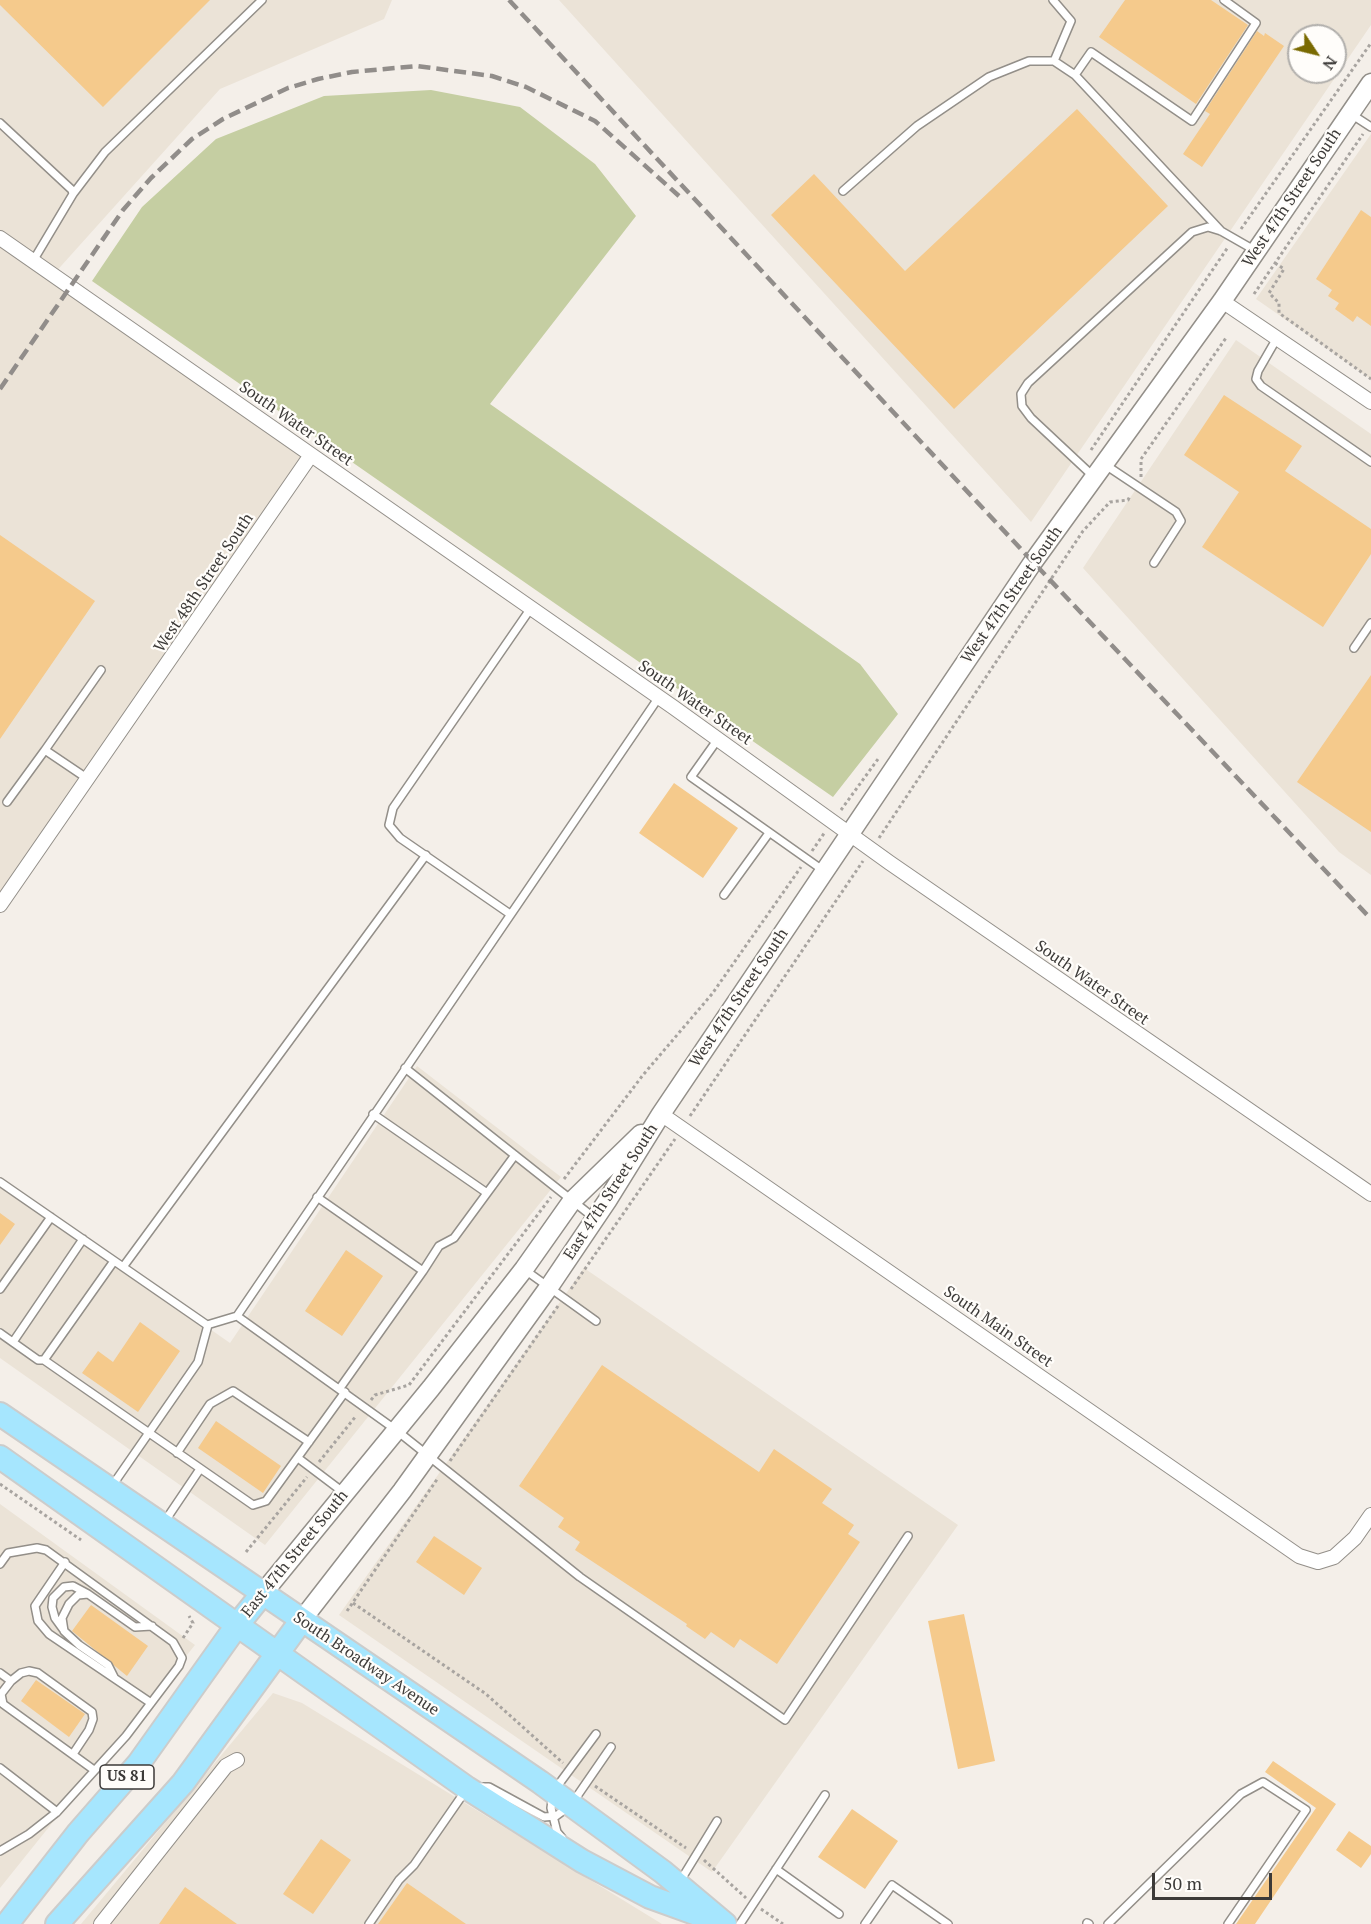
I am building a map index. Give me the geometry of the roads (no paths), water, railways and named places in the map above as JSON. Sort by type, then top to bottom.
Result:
[{"type":"main road","name":"South Broadway Avenue","points":[[0,1414],[264,1593],[559,1804],[678,1884],[724,1924]]},
{"type":"main road","name":"South Broadway Avenue","points":[[0,1457],[279,1652],[467,1788],[582,1861],[650,1897],[685,1914],[724,1924]]},
{"type":"main road","name":"East 47th Street South","points":[[7,1924],[139,1763],[238,1624],[264,1593]]},
{"type":"main road","name":"East 47th Street South","points":[[57,1924],[183,1783],[301,1621]]},
{"type":"main road","points":[[24,1924],[89,1838],[105,1802]]},
{"type":"street","name":"West 47th Street South","points":[[661,1114],[1033,562],[1222,301],[1371,83]]},
{"type":"street","name":"South Water Street","points":[[0,238],[872,849],[1371,1194]]},
{"type":"street","points":[[1222,301],[1371,402]]},
{"type":"street","name":"West 48th Street South","points":[[0,905],[311,455]]},
{"type":"street","name":"South Main Street","points":[[661,1114],[1299,1556],[1318,1562],[1334,1557],[1344,1549],[1371,1515]]},
{"type":"street","name":"East 47th Street South","points":[[264,1593],[524,1269],[572,1201],[661,1114]]},
{"type":"street","name":"East 47th Street South","points":[[301,1621],[402,1491],[549,1287],[661,1114]]},
{"type":"street","points":[[101,1924],[226,1766],[237,1760]]},
{"type":"lane","points":[[33,261],[73,194],[105,152],[262,0]]},
{"type":"lane","points":[[1053,0],[1071,21],[1054,62]]},
{"type":"lane","points":[[1075,75],[1091,52],[1192,121],[1256,23],[1224,0]]},
{"type":"lane","points":[[843,191],[916,126],[989,77],[1029,62],[1054,62],[1075,75],[1221,231]]},
{"type":"lane","points":[[1350,113],[1370,127]]},
{"type":"lane","points":[[0,123],[72,189],[73,194]]},
{"type":"lane","points":[[1154,563],[1181,521],[1176,512],[1136,485],[1099,470],[1031,418],[1022,406],[1021,394],[1028,383],[1172,247],[1192,232],[1208,227],[1221,231],[1256,251]]},
{"type":"lane","points":[[1277,338],[1258,371],[1256,379],[1261,386],[1371,462]]},
{"type":"lane","points":[[510,914],[400,838],[389,825],[393,808],[531,608]]},
{"type":"lane","points":[[1354,648],[1371,623]]},
{"type":"lane","points":[[7,802],[101,670]]},
{"type":"lane","points":[[208,1325],[237,1316],[659,698]]},
{"type":"lane","points":[[718,739],[691,777],[824,871]]},
{"type":"lane","points":[[45,750],[88,779]]},
{"type":"lane","points":[[724,894],[769,833]]},
{"type":"lane","points":[[123,1267],[426,855]]},
{"type":"lane","points":[[405,1068],[595,1219]]},
{"type":"lane","points":[[373,1114],[487,1193]]},
{"type":"lane","points":[[0,1333],[38,1360],[44,1360],[253,1505],[260,1504],[266,1501],[298,1458],[439,1246],[454,1238],[515,1155]]},
{"type":"lane","points":[[0,1182],[208,1325]]},
{"type":"lane","points":[[317,1197],[423,1271]]},
{"type":"lane","points":[[0,1289],[51,1217]]},
{"type":"lane","points":[[13,1342],[83,1239]]},
{"type":"lane","points":[[44,1360],[114,1261]]},
{"type":"lane","points":[[524,1269],[596,1321]]},
{"type":"lane","points":[[237,1316],[396,1430],[580,1577],[785,1720],[908,1536]]},
{"type":"lane","points":[[111,1488],[198,1362],[208,1325]]},
{"type":"lane","points":[[177,1453],[210,1404],[233,1391],[309,1442]]},
{"type":"lane","points":[[298,1458],[345,1493]]},
{"type":"lane","points":[[163,1523],[200,1469]]},
{"type":"lane","points":[[0,1564],[8,1553],[37,1548],[46,1550],[173,1642],[180,1649],[182,1658],[152,1703],[57,1812],[0,1851]]},
{"type":"lane","points":[[65,1562],[35,1606],[38,1622],[49,1634],[152,1703]]},
{"type":"lane","points":[[116,1679],[108,1665],[79,1645],[64,1630],[55,1618],[52,1607],[53,1598],[64,1587],[73,1586],[135,1627],[152,1626]]},
{"type":"lane","points":[[64,1630],[62,1618],[69,1604],[78,1595],[88,1594]]},
{"type":"lane","points":[[73,1754],[89,1730],[93,1719],[92,1712],[38,1673],[29,1671],[21,1673],[11,1681],[1,1695],[3,1704],[94,1770]]},
{"type":"lane","points":[[0,1673],[11,1681]]},
{"type":"lane","points":[[582,1861],[557,1832],[559,1804],[596,1734]]},
{"type":"lane","points":[[369,1924],[399,1880],[414,1865],[467,1788],[489,1787],[544,1817],[559,1804],[611,1747]]},
{"type":"lane","points":[[0,1768],[57,1812]]},
{"type":"lane","points":[[1108,1924],[1241,1794],[1263,1782],[1306,1810],[1228,1924]]},
{"type":"lane","points":[[740,1924],[825,1795]]},
{"type":"lane","points":[[678,1884],[717,1821]]},
{"type":"lane","points":[[776,1869],[839,1914]]},
{"type":"lane","points":[[865,1924],[892,1885],[948,1924]]},
{"type":"lane","points":[[933,1924],[938,1917]]},
{"type":"railway","points":[[509,0],[1033,562],[1371,919]]},
{"type":"railway","points":[[0,389],[123,210],[151,178],[192,139],[223,119],[288,88],[318,79],[352,72],[417,66],[492,76],[526,87],[595,121],[679,196]]}]
